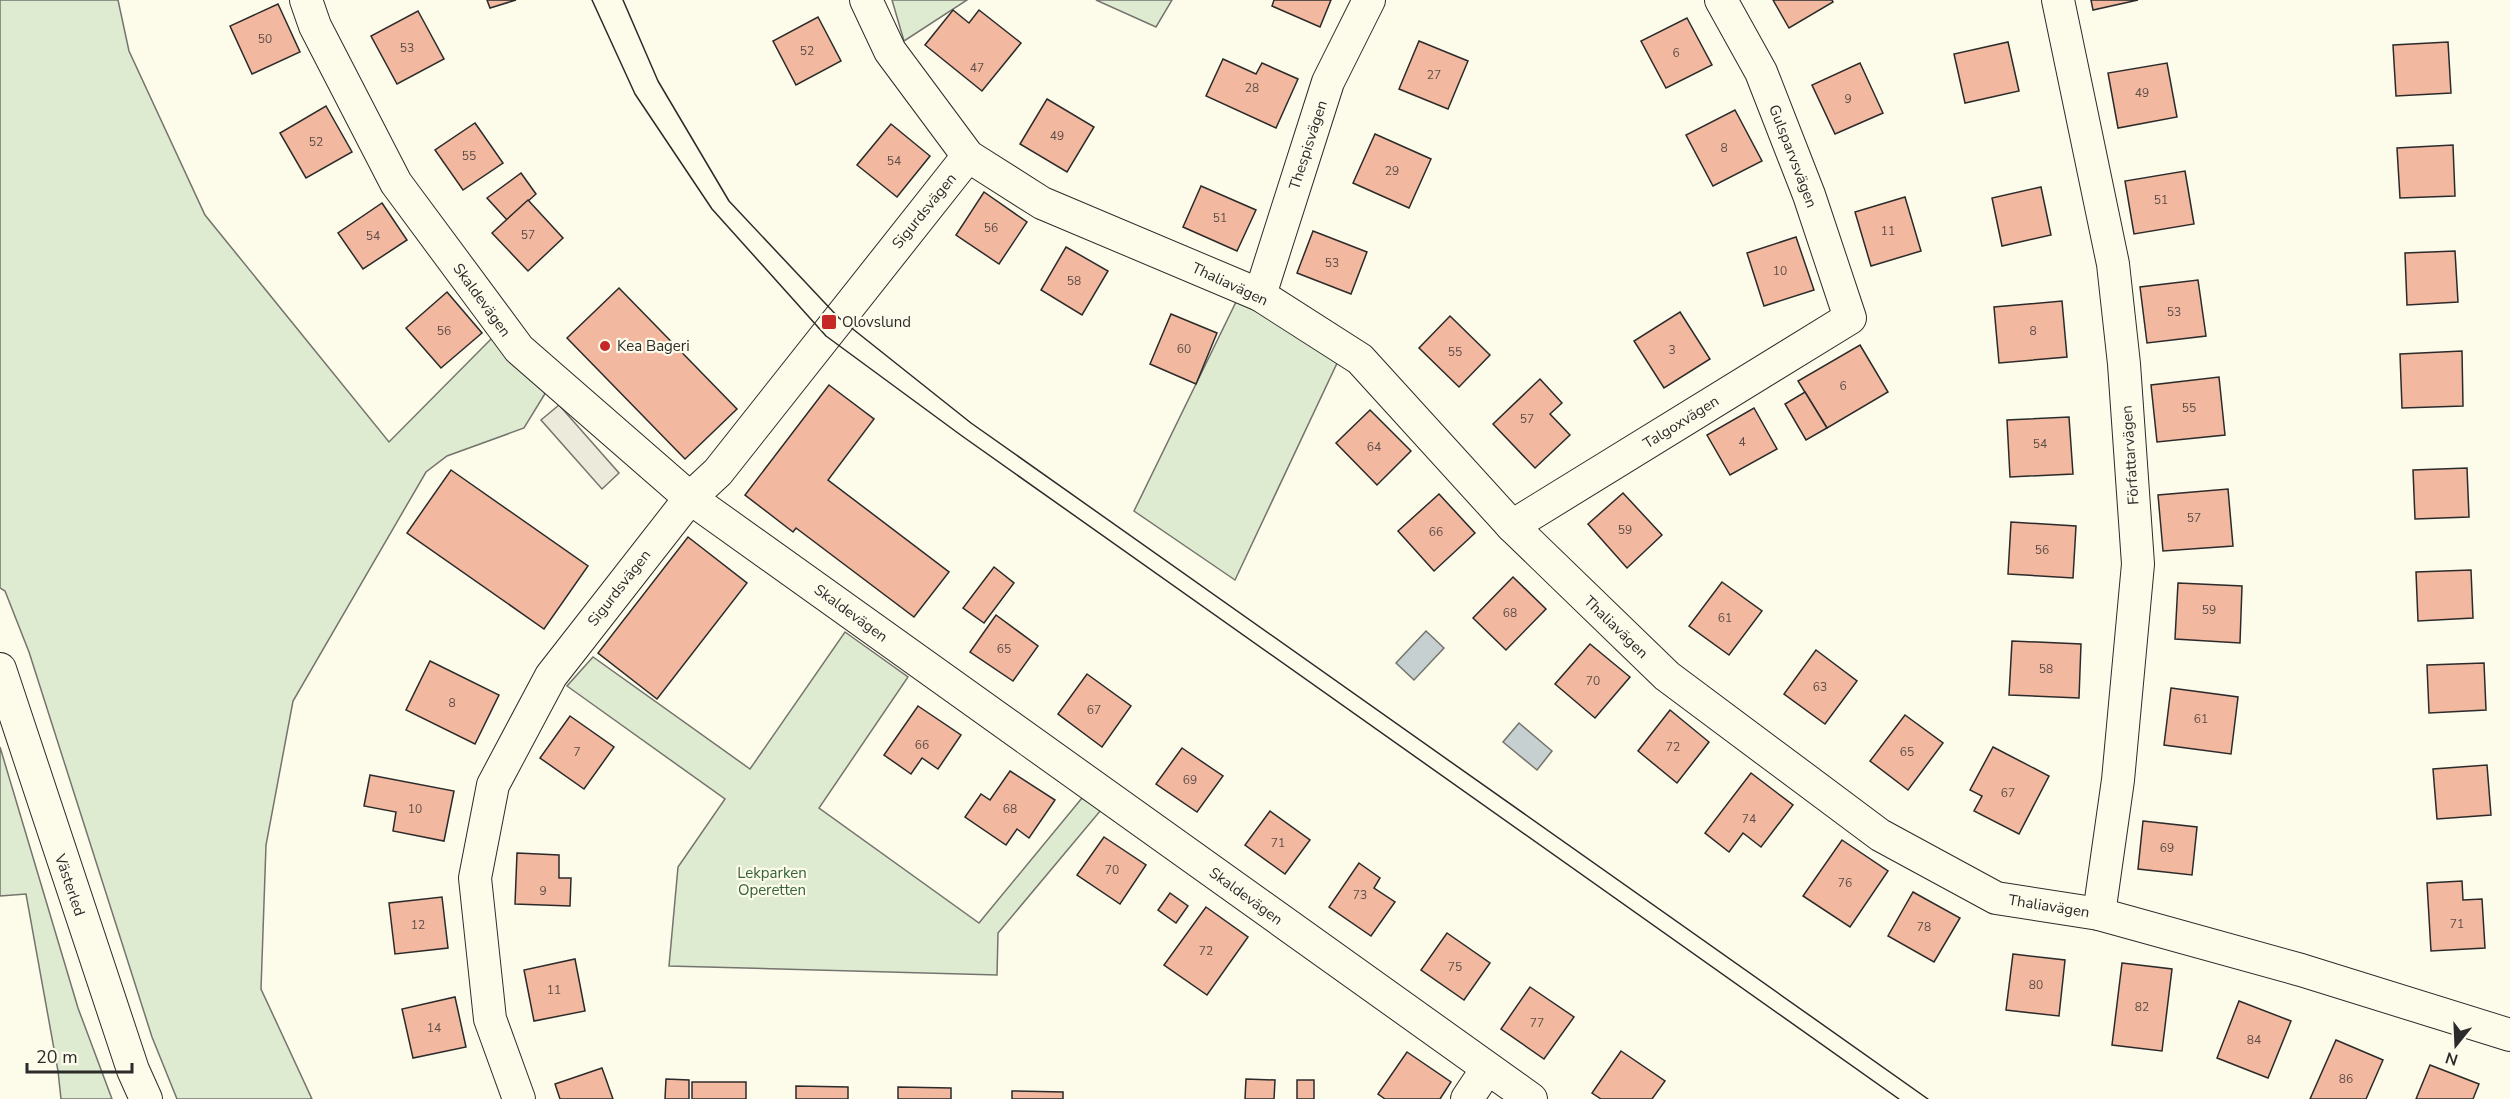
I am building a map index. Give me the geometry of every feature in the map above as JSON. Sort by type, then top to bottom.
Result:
[{"type":"street","name":"Skaldevägen","points":[[306,0],[315,26],[396,183],[519,349],[690,498],[1531,1099]]},
{"type":"street","name":"Thaliavägen","points":[[866,0],[890,51],[968,156],[1042,203],[1260,295],[1360,359],[1512,526],[1667,676],[1880,835],[1996,898],[2099,914],[2301,970],[2510,1035]]},
{"type":"street","name":"Thespisvägen","points":[[1260,295],[1328,82],[1369,0]]},
{"type":"street","name":"Gulsparvsvägen","points":[[1721,0],[1761,72],[1809,195],[1850,318]]},
{"type":"street","name":"Författarvägen","points":[[2058,0],[2113,264],[2124,364],[2138,564],[2118,780],[2099,914]]},
{"type":"street","name":"Sigurdsvägen","points":[[519,1099],[490,1019],[475,878],[493,785],[551,676],[690,498],[718,472],[968,156]]},
{"type":"street","name":"Talgoxvägen","points":[[1512,526],[1850,318]]},
{"type":"street","name":"Västerled","points":[[0,669],[132,1070],[146,1099]]},
{"type":"street","points":[[1467,1099],[1487,1069]]},
{"type":"green space","points":[[0,0],[118,0],[129,51],[205,215],[389,442],[495,335],[546,392],[524,428],[447,456],[426,472],[293,701],[266,845],[261,989],[312,1099],[177,1099],[152,1037],[29,652],[5,591],[0,588]]},
{"type":"green space","points":[[892,0],[967,0],[904,41]]},
{"type":"green space","points":[[1096,0],[1172,0],[1156,27]]},
{"type":"green space","points":[[1236,302],[1270,316],[1339,359],[1235,580],[1134,511]]},
{"type":"green space","name":"Lekparken Operetten","points":[[845,632],[908,677],[819,808],[979,923],[1082,798],[1101,810],[998,933],[997,975],[669,966],[678,867],[725,799],[567,686],[593,657],[750,769]]},
{"type":"green space","points":[[0,747],[78,1008],[112,1099],[61,1099],[26,894],[0,896]]},
{"type":"shaded area","points":[[559,405],[619,473],[602,489],[541,420]]},
{"type":"shaded area","points":[[1426,631],[1444,648],[1414,680],[1396,663]]},
{"type":"shaded area","points":[[1519,723],[1552,751],[1537,770],[1503,742]]},
{"type":"building","points":[[487,0],[516,0],[490,8]]},
{"type":"building","points":[[1274,0],[1331,0],[1320,27],[1272,6]]},
{"type":"building","points":[[1773,0],[1832,0],[1833,2],[1789,28]]},
{"type":"building","points":[[2091,0],[2138,0],[2093,10]]},
{"type":"building","points":[[278,4],[300,52],[252,74],[230,26]]},
{"type":"building","points":[[953,10],[969,23],[979,10],[1021,43],[982,91],[925,45]]},
{"type":"building","points":[[418,11],[444,59],[397,84],[371,36]]},
{"type":"building","points":[[818,17],[841,61],[796,85],[773,41]]},
{"type":"building","points":[[1687,18],[1712,65],[1666,88],[1641,41]]},
{"type":"building","points":[[1419,41],[1468,61],[1448,109],[1399,89]]},
{"type":"building","points":[[2008,42],[2019,91],[1965,103],[1954,54]]},
{"type":"building","points":[[2448,42],[2451,93],[2396,96],[2393,45]]},
{"type":"building","points":[[1223,59],[1256,74],[1262,63],[1298,79],[1276,128],[1206,96]]},
{"type":"building","points":[[1860,63],[1883,113],[1835,134],[1812,85]]},
{"type":"building","points":[[2167,63],[2177,117],[2118,128],[2108,73]]},
{"type":"building","points":[[1047,99],[1094,127],[1067,172],[1020,144]]},
{"type":"building","points":[[326,106],[352,152],[306,178],[280,133]]},
{"type":"building","points":[[1735,110],[1762,161],[1713,186],[1686,135]]},
{"type":"building","points":[[475,123],[503,163],[463,190],[435,150]]},
{"type":"building","points":[[891,124],[930,156],[897,197],[857,165]]},
{"type":"building","points":[[1375,134],[1431,159],[1409,208],[1353,183]]},
{"type":"building","points":[[2453,145],[2455,196],[2400,198],[2397,148]]},
{"type":"building","points":[[2185,171],[2194,224],[2134,234],[2125,181]]},
{"type":"building","points":[[521,173],[536,194],[507,220],[487,198]]},
{"type":"building","points":[[1201,186],[1256,210],[1237,251],[1183,227]]},
{"type":"building","points":[[2041,187],[2051,235],[2002,246],[1992,198]]},
{"type":"building","points":[[984,192],[1027,222],[999,264],[956,235]]},
{"type":"building","points":[[1905,197],[1921,251],[1871,266],[1855,212]]},
{"type":"building","points":[[528,200],[563,238],[528,271],[492,233]]},
{"type":"building","points":[[382,203],[407,240],[363,269],[338,233]]},
{"type":"building","points":[[1313,231],[1367,252],[1351,294],[1297,273]]},
{"type":"building","points":[[1796,237],[1814,290],[1764,306],[1747,253]]},
{"type":"building","points":[[1066,247],[1108,271],[1082,315],[1041,290]]},
{"type":"building","points":[[2455,251],[2458,302],[2407,305],[2405,253]]},
{"type":"building","points":[[2198,280],[2206,336],[2147,343],[2140,287]]},
{"type":"building","points":[[619,288],[737,409],[685,459],[567,338]]},
{"type":"building","points":[[447,292],[482,333],[441,368],[406,328]]},
{"type":"building","points":[[2062,301],[2067,357],[1999,363],[1994,307]]},
{"type":"building","points":[[1680,312],[1710,359],[1664,388],[1634,341]]},
{"type":"building","points":[[1171,314],[1217,333],[1196,384],[1150,364]]},
{"type":"building","points":[[1450,316],[1490,355],[1459,387],[1419,348]]},
{"type":"building","points":[[1860,345],[1888,392],[1827,428],[1798,381]]},
{"type":"building","points":[[2462,351],[2463,406],[2402,408],[2400,354]]},
{"type":"building","points":[[2219,377],[2225,435],[2157,442],[2151,385]]},
{"type":"building","points":[[1540,379],[1562,403],[1550,414],[1570,435],[1535,468],[1493,424]]},
{"type":"building","points":[[829,385],[874,419],[828,480],[949,572],[914,617],[796,528],[793,532],[745,495]]},
{"type":"building","points":[[1805,392],[1827,428],[1806,440],[1785,404]]},
{"type":"building","points":[[1754,408],[1777,449],[1730,475],[1707,435]]},
{"type":"building","points":[[1370,410],[1411,451],[1377,485],[1336,443]]},
{"type":"building","points":[[2069,417],[2073,474],[2010,477],[2007,420]]},
{"type":"building","points":[[2467,468],[2469,517],[2415,519],[2413,470]]},
{"type":"building","points":[[451,470],[588,566],[544,629],[407,533]]},
{"type":"building","points":[[2228,489],[2233,546],[2163,551],[2158,495]]},
{"type":"building","points":[[1623,493],[1662,535],[1627,568],[1588,524]]},
{"type":"building","points":[[1439,494],[1475,533],[1434,571],[1398,531]]},
{"type":"building","points":[[2011,522],[2076,526],[2073,578],[2008,574]]},
{"type":"building","points":[[688,537],[747,583],[657,699],[598,653]]},
{"type":"building","points":[[994,567],[1014,583],[984,623],[963,608]]},
{"type":"building","points":[[2471,570],[2473,618],[2418,621],[2416,572]]},
{"type":"building","points":[[1513,577],[1546,609],[1506,650],[1473,618]]},
{"type":"building","points":[[1722,582],[1762,611],[1729,655],[1689,626]]},
{"type":"building","points":[[2178,583],[2242,586],[2240,643],[2175,639]]},
{"type":"building","points":[[996,615],[1038,646],[1013,681],[970,652]]},
{"type":"building","points":[[2012,641],[2081,644],[2079,698],[2009,695]]},
{"type":"building","points":[[1590,644],[1630,677],[1595,718],[1555,684]]},
{"type":"building","points":[[1816,650],[1857,681],[1825,724],[1784,694]]},
{"type":"building","points":[[430,661],[499,695],[475,744],[406,710]]},
{"type":"building","points":[[2484,663],[2486,710],[2429,713],[2427,665]]},
{"type":"building","points":[[1087,674],[1131,706],[1102,747],[1058,714]]},
{"type":"building","points":[[2171,688],[2238,697],[2231,754],[2164,745]]},
{"type":"building","points":[[918,706],[961,735],[938,769],[922,758],[911,774],[884,755]]},
{"type":"building","points":[[1670,710],[1709,742],[1677,783],[1638,751]]},
{"type":"building","points":[[1905,715],[1943,743],[1908,790],[1870,761]]},
{"type":"building","points":[[570,716],[614,747],[584,789],[540,758]]},
{"type":"building","points":[[1993,747],[2049,776],[2019,834],[1974,811],[1982,796],[1970,790]]},
{"type":"building","points":[[1182,748],[1223,776],[1197,812],[1156,784]]},
{"type":"building","points":[[2487,765],[2491,815],[2437,819],[2433,769]]},
{"type":"building","points":[[1010,771],[1055,800],[1029,838],[1017,829],[1006,845],[965,817],[981,794],[990,800]]},
{"type":"building","points":[[1751,773],[1793,805],[1761,847],[1743,833],[1729,852],[1705,833]]},
{"type":"building","points":[[370,775],[454,791],[444,841],[393,831],[396,812],[364,806]]},
{"type":"building","points":[[1270,811],[1310,840],[1285,874],[1245,845]]},
{"type":"building","points":[[2143,821],[2197,827],[2192,875],[2138,869]]},
{"type":"building","points":[[1104,837],[1146,865],[1120,904],[1077,875]]},
{"type":"building","points":[[1842,840],[1888,871],[1850,927],[1803,896]]},
{"type":"building","points":[[517,853],[559,855],[559,878],[571,878],[570,906],[515,904]]},
{"type":"building","points":[[1359,863],[1380,878],[1374,888],[1395,902],[1371,936],[1329,907]]},
{"type":"building","points":[[2462,881],[2463,900],[2482,899],[2485,948],[2431,951],[2427,883]]},
{"type":"building","points":[[1913,892],[1960,918],[1934,962],[1888,936]]},
{"type":"building","points":[[1170,893],[1188,906],[1176,923],[1158,910]]},
{"type":"building","points":[[442,897],[448,948],[395,954],[389,903]]},
{"type":"building","points":[[1206,907],[1248,937],[1207,995],[1164,965]]},
{"type":"building","points":[[1447,933],[1490,963],[1464,1000],[1421,970]]},
{"type":"building","points":[[2013,954],[2065,960],[2059,1016],[2006,1010]]},
{"type":"building","points":[[575,959],[585,1011],[534,1021],[524,970]]},
{"type":"building","points":[[2122,963],[2172,969],[2162,1051],[2112,1045]]},
{"type":"building","points":[[1530,987],[1574,1017],[1544,1059],[1501,1029]]},
{"type":"building","points":[[455,997],[466,1047],[413,1058],[402,1009]]},
{"type":"building","points":[[2239,1001],[2291,1021],[2268,1078],[2217,1058]]},
{"type":"building","points":[[2336,1040],[2383,1060],[2366,1099],[2310,1099]]},
{"type":"building","points":[[1621,1051],[1665,1081],[1652,1099],[1601,1099],[1592,1093]]},
{"type":"building","points":[[1407,1052],[1451,1082],[1440,1099],[1385,1099],[1378,1094]]},
{"type":"building","points":[[2430,1065],[2479,1084],[2473,1099],[2416,1099]]},
{"type":"building","points":[[602,1068],[613,1099],[560,1099],[555,1084]]},
{"type":"building","points":[[666,1079],[689,1080],[689,1099],[665,1099]]},
{"type":"building","points":[[1246,1079],[1275,1080],[1274,1099],[1245,1099]]},
{"type":"building","points":[[1297,1080],[1314,1080],[1314,1099],[1297,1099]]},
{"type":"building","points":[[692,1082],[746,1082],[746,1099],[692,1099]]},
{"type":"building","points":[[796,1086],[848,1087],[848,1099],[796,1099]]},
{"type":"building","points":[[898,1087],[951,1088],[951,1099],[898,1099]]},
{"type":"building","points":[[1012,1091],[1063,1092],[1063,1099],[1012,1099]]},
{"type":"tram line","points":[[592,0],[635,94],[712,209],[826,336],[962,436],[1899,1099]]},
{"type":"tram line","points":[[623,0],[658,81],[729,201],[839,318],[971,423],[1928,1099]]},
{"type":"place","name":"Olovslund","points":[[829,322]]},
{"type":"place","name":"Kea Bageri","points":[[605,346]]}]
